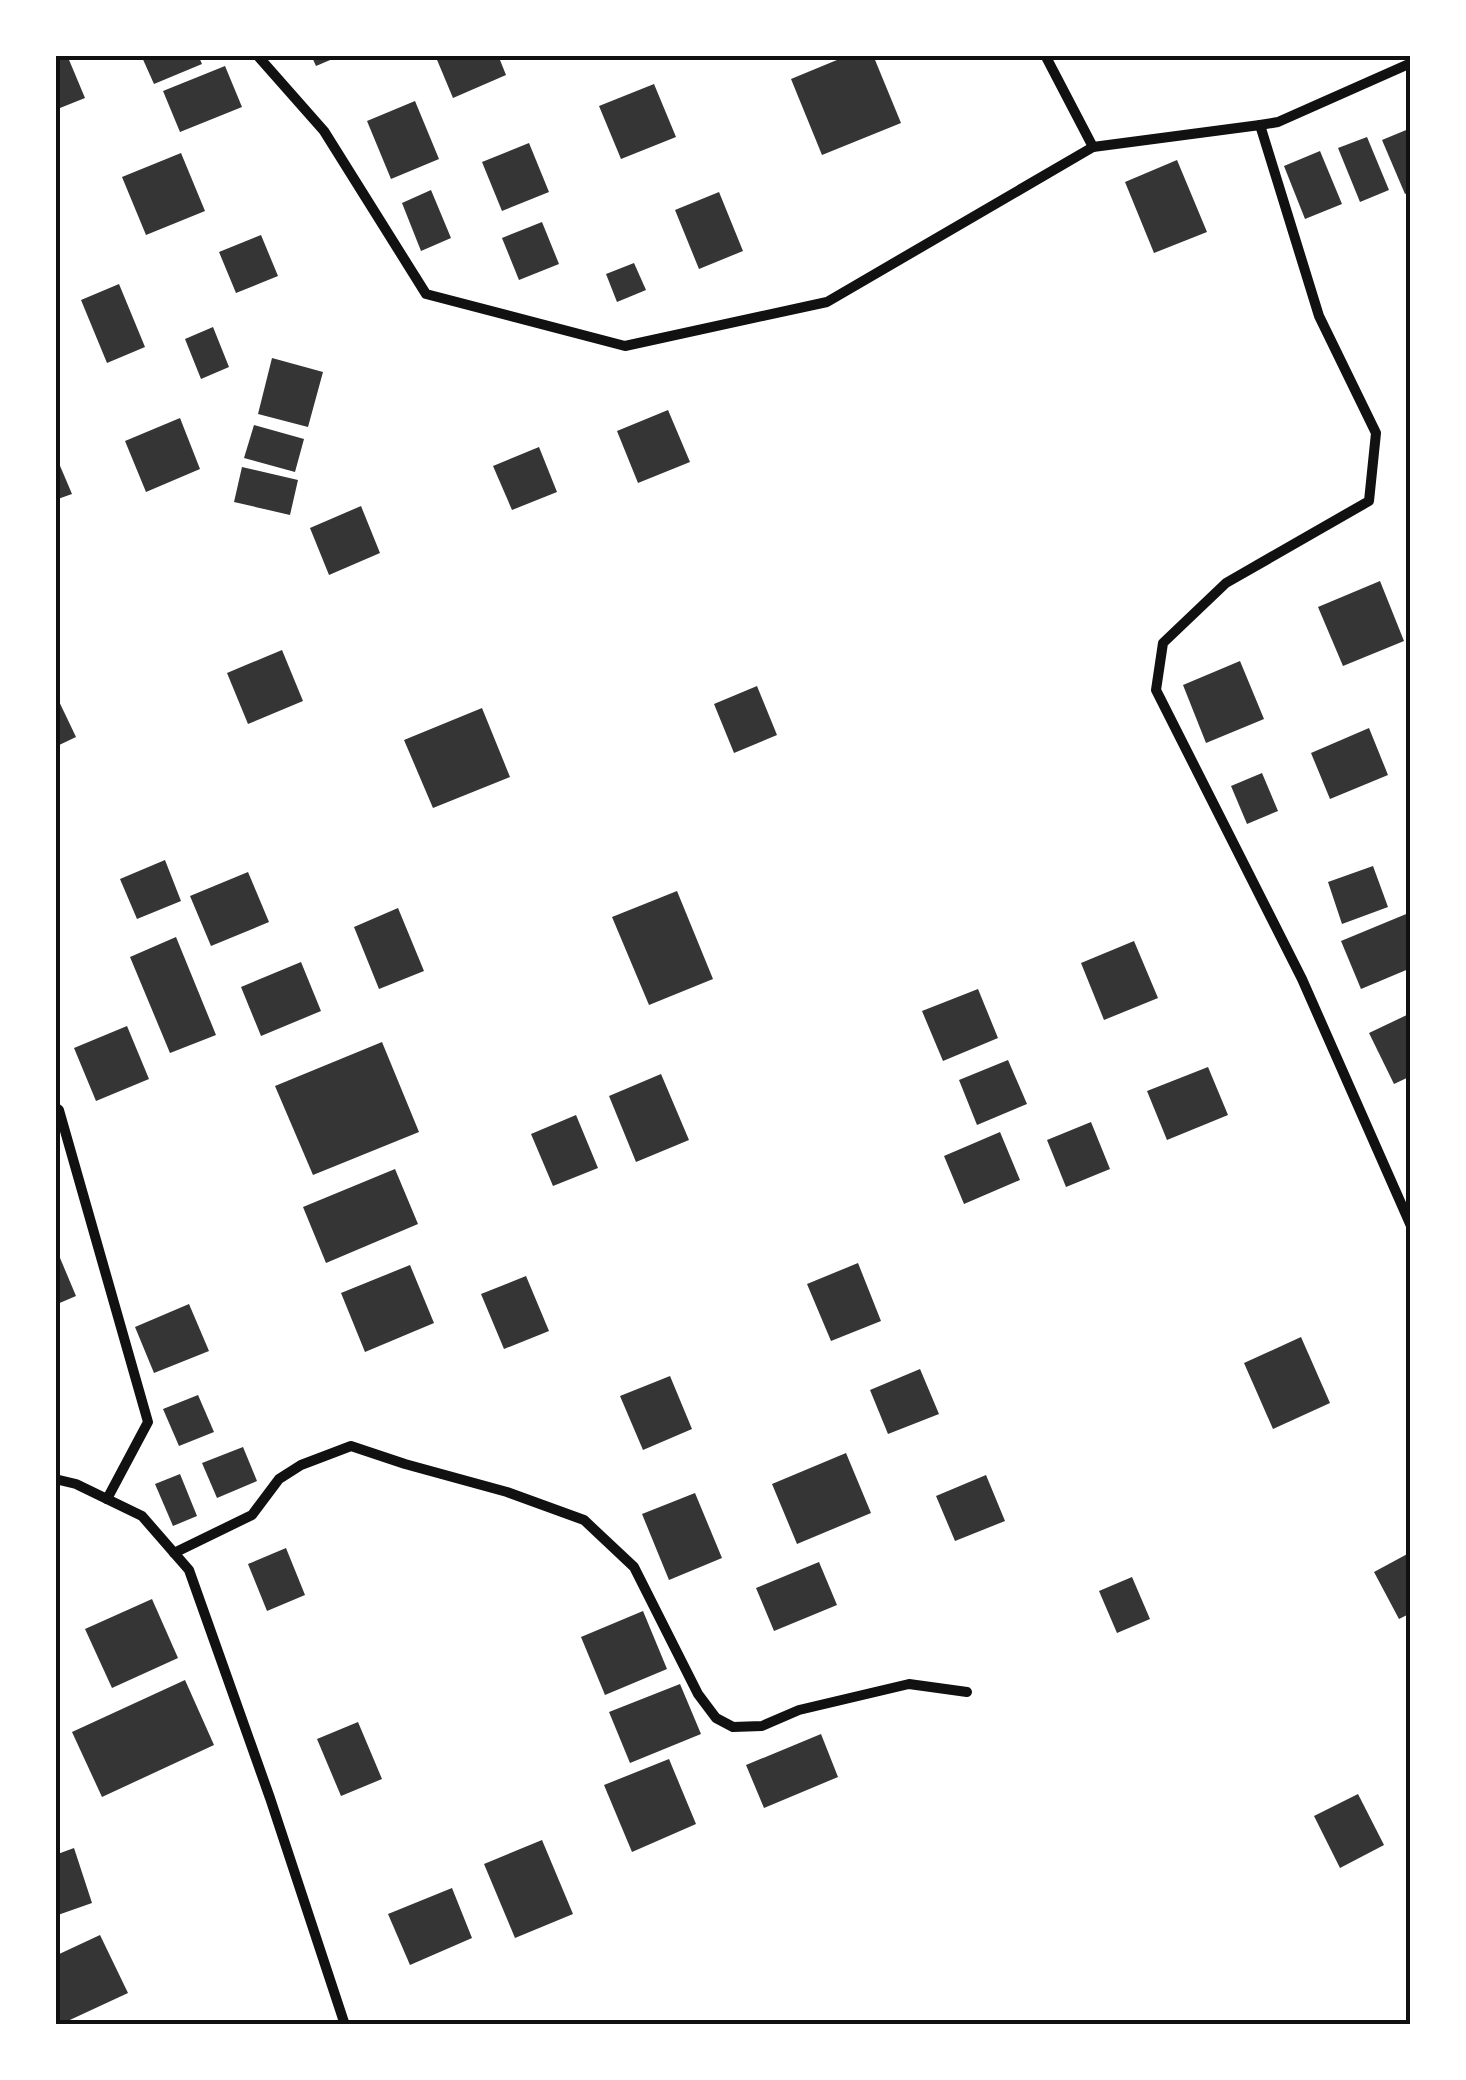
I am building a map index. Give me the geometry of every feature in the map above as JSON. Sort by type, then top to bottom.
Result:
[{"type":"street","points":[[257,55],[324,131],[426,294],[625,346],[827,302],[1093,146],[1278,122],[1411,63]]},
{"type":"street","points":[[1045,55],[1093,146]]},
{"type":"street","points":[[1260,125],[1319,316],[1376,433],[1370,501],[1226,583],[1162,643],[1156,690],[1302,980],[1411,1226]]},
{"type":"street","points":[[55,1106],[148,1422],[107,1498]]},
{"type":"street","points":[[174,1553],[252,1515],[279,1479],[301,1465],[351,1446],[508,1492],[584,1520],[634,1567],[698,1694],[716,1718],[733,1728],[762,1726],[798,1710],[909,1684],[967,1692]]},
{"type":"street","points":[[55,1479],[76,1484],[142,1516],[190,1570],[345,2025]]},
{"type":"building","points":[[55,55],[67,55],[85,98],[55,110]]},
{"type":"building","points":[[141,55],[198,55],[202,64],[154,84]]},
{"type":"building","points":[[311,55],[342,55],[316,66]]},
{"type":"building","points":[[435,55],[498,55],[506,75],[453,98]]},
{"type":"building","points":[[849,55],[873,55],[901,123],[822,155],[791,79]]},
{"type":"building","points":[[225,66],[242,107],[180,132],[163,91]]},
{"type":"building","points":[[654,84],[676,137],[621,159],[599,106]]},
{"type":"building","points":[[415,101],[439,159],[391,179],[367,121]]},
{"type":"building","points":[[1411,128],[1411,192],[1405,194],[1382,140]]},
{"type":"building","points":[[1367,137],[1389,190],[1360,202],[1338,148]]},
{"type":"building","points":[[529,143],[549,192],[502,211],[482,162]]},
{"type":"building","points":[[1320,151],[1342,204],[1305,219],[1284,166]]},
{"type":"building","points":[[181,153],[205,211],[146,235],[122,177]]},
{"type":"building","points":[[1177,160],[1207,232],[1154,253],[1125,182]]},
{"type":"building","points":[[431,190],[451,238],[421,251],[402,203]]},
{"type":"building","points":[[719,192],[743,251],[699,269],[675,210]]},
{"type":"building","points":[[542,222],[559,264],[519,280],[502,238]]},
{"type":"building","points":[[261,235],[278,276],[236,293],[219,252]]},
{"type":"building","points":[[634,263],[646,290],[617,302],[606,274]]},
{"type":"building","points":[[119,284],[145,347],[107,363],[81,300]]},
{"type":"building","points":[[213,327],[229,367],[201,379],[185,339]]},
{"type":"building","points":[[272,358],[323,372],[308,427],[258,414]]},
{"type":"building","points":[[668,410],[690,462],[638,483],[617,431]]},
{"type":"building","points":[[180,418],[200,469],[146,492],[125,441]]},
{"type":"building","points":[[254,425],[304,439],[295,472],[244,458]]},
{"type":"building","points":[[539,447],[557,492],[512,510],[493,466]]},
{"type":"building","points":[[55,454],[72,494],[55,500]]},
{"type":"building","points":[[242,467],[298,480],[290,515],[234,502]]},
{"type":"building","points":[[361,506],[380,553],[329,575],[310,528]]},
{"type":"building","points":[[1380,581],[1404,641],[1343,666],[1318,607]]},
{"type":"building","points":[[282,650],[303,701],[248,724],[227,673]]},
{"type":"building","points":[[1240,661],[1264,719],[1206,743],[1183,685]]},
{"type":"building","points":[[757,686],[777,735],[734,753],[714,704]]},
{"type":"building","points":[[55,693],[76,737],[55,747]]},
{"type":"building","points":[[482,708],[510,777],[433,808],[404,740]]},
{"type":"building","points":[[1369,728],[1388,775],[1330,799],[1311,753]]},
{"type":"building","points":[[1262,773],[1278,811],[1247,824],[1231,786]]},
{"type":"building","points":[[165,860],[181,901],[137,919],[120,879]]},
{"type":"building","points":[[1373,866],[1388,907],[1342,924],[1328,882]]},
{"type":"building","points":[[248,872],[269,922],[211,946],[190,896]]},
{"type":"building","points":[[677,891],[713,979],[649,1005],[612,917]]},
{"type":"building","points":[[398,908],[424,971],[379,989],[354,927]]},
{"type":"building","points":[[1411,912],[1411,968],[1361,989],[1341,941]]},
{"type":"building","points":[[176,937],[216,1035],[170,1053],[130,957]]},
{"type":"building","points":[[1134,941],[1158,998],[1104,1020],[1081,963]]},
{"type":"building","points":[[301,962],[321,1011],[261,1036],[241,987]]},
{"type":"building","points":[[978,989],[998,1038],[943,1061],[922,1011]]},
{"type":"building","points":[[1411,1013],[1411,1076],[1394,1084],[1369,1033]]},
{"type":"building","points":[[127,1026],[149,1079],[96,1101],[74,1048]]},
{"type":"building","points":[[382,1042],[419,1132],[313,1175],[275,1086]]},
{"type":"building","points":[[1008,1060],[1027,1104],[977,1125],[959,1080]]},
{"type":"building","points":[[1208,1067],[1228,1115],[1167,1140],[1147,1091]]},
{"type":"building","points":[[661,1074],[689,1140],[636,1162],[609,1096]]},
{"type":"building","points":[[576,1115],[598,1168],[553,1186],[531,1134]]},
{"type":"building","points":[[1091,1122],[1110,1169],[1066,1187],[1047,1140]]},
{"type":"building","points":[[1000,1132],[1020,1180],[964,1204],[944,1156]]},
{"type":"building","points":[[395,1169],[418,1224],[326,1263],[303,1207]]},
{"type":"building","points":[[55,1246],[76,1296],[55,1305]]},
{"type":"building","points":[[858,1263],[881,1321],[831,1341],[807,1284]]},
{"type":"building","points":[[410,1265],[434,1323],[365,1352],[341,1293]]},
{"type":"building","points":[[526,1276],[549,1331],[504,1349],[481,1294]]},
{"type":"building","points":[[189,1304],[209,1351],[154,1373],[135,1327]]},
{"type":"building","points":[[1301,1337],[1330,1403],[1273,1429],[1244,1363]]},
{"type":"building","points":[[920,1369],[939,1414],[888,1434],[870,1390]]},
{"type":"building","points":[[670,1376],[692,1429],[643,1450],[620,1396]]},
{"type":"building","points":[[198,1395],[214,1432],[179,1446],[163,1409]]},
{"type":"building","points":[[243,1447],[257,1481],[217,1498],[202,1463]]},
{"type":"building","points":[[846,1453],[871,1513],[797,1544],[772,1484]]},
{"type":"building","points":[[180,1474],[197,1516],[173,1526],[155,1484]]},
{"type":"building","points":[[986,1475],[1005,1521],[955,1541],[936,1496]]},
{"type":"building","points":[[695,1493],[722,1558],[669,1580],[642,1514]]},
{"type":"building","points":[[286,1548],[305,1595],[267,1611],[248,1564]]},
{"type":"building","points":[[1411,1552],[1411,1613],[1399,1619],[1374,1572]]},
{"type":"building","points":[[819,1562],[837,1605],[774,1631],[756,1588]]},
{"type":"building","points":[[1132,1577],[1150,1619],[1117,1633],[1099,1591]]},
{"type":"building","points":[[152,1599],[178,1658],[112,1688],[85,1629]]},
{"type":"building","points":[[643,1611],[667,1669],[605,1695],[581,1637]]},
{"type":"building","points":[[185,1680],[214,1745],[102,1797],[72,1732]]},
{"type":"building","points":[[680,1684],[701,1734],[630,1763],[609,1712]]},
{"type":"building","points":[[358,1722],[382,1779],[341,1796],[317,1739]]},
{"type":"building","points":[[821,1734],[838,1777],[764,1808],[746,1765]]},
{"type":"building","points":[[669,1759],[696,1824],[632,1852],[604,1785]]},
{"type":"building","points":[[1358,1794],[1384,1845],[1340,1868],[1314,1816]]},
{"type":"building","points":[[542,1840],[573,1914],[515,1938],[484,1864]]},
{"type":"building","points":[[74,1848],[92,1903],[55,1916],[55,1855]]},
{"type":"building","points":[[452,1888],[472,1938],[410,1965],[388,1914]]},
{"type":"building","points":[[100,1935],[128,1993],[59,2025],[55,2015],[55,1956]]}]
